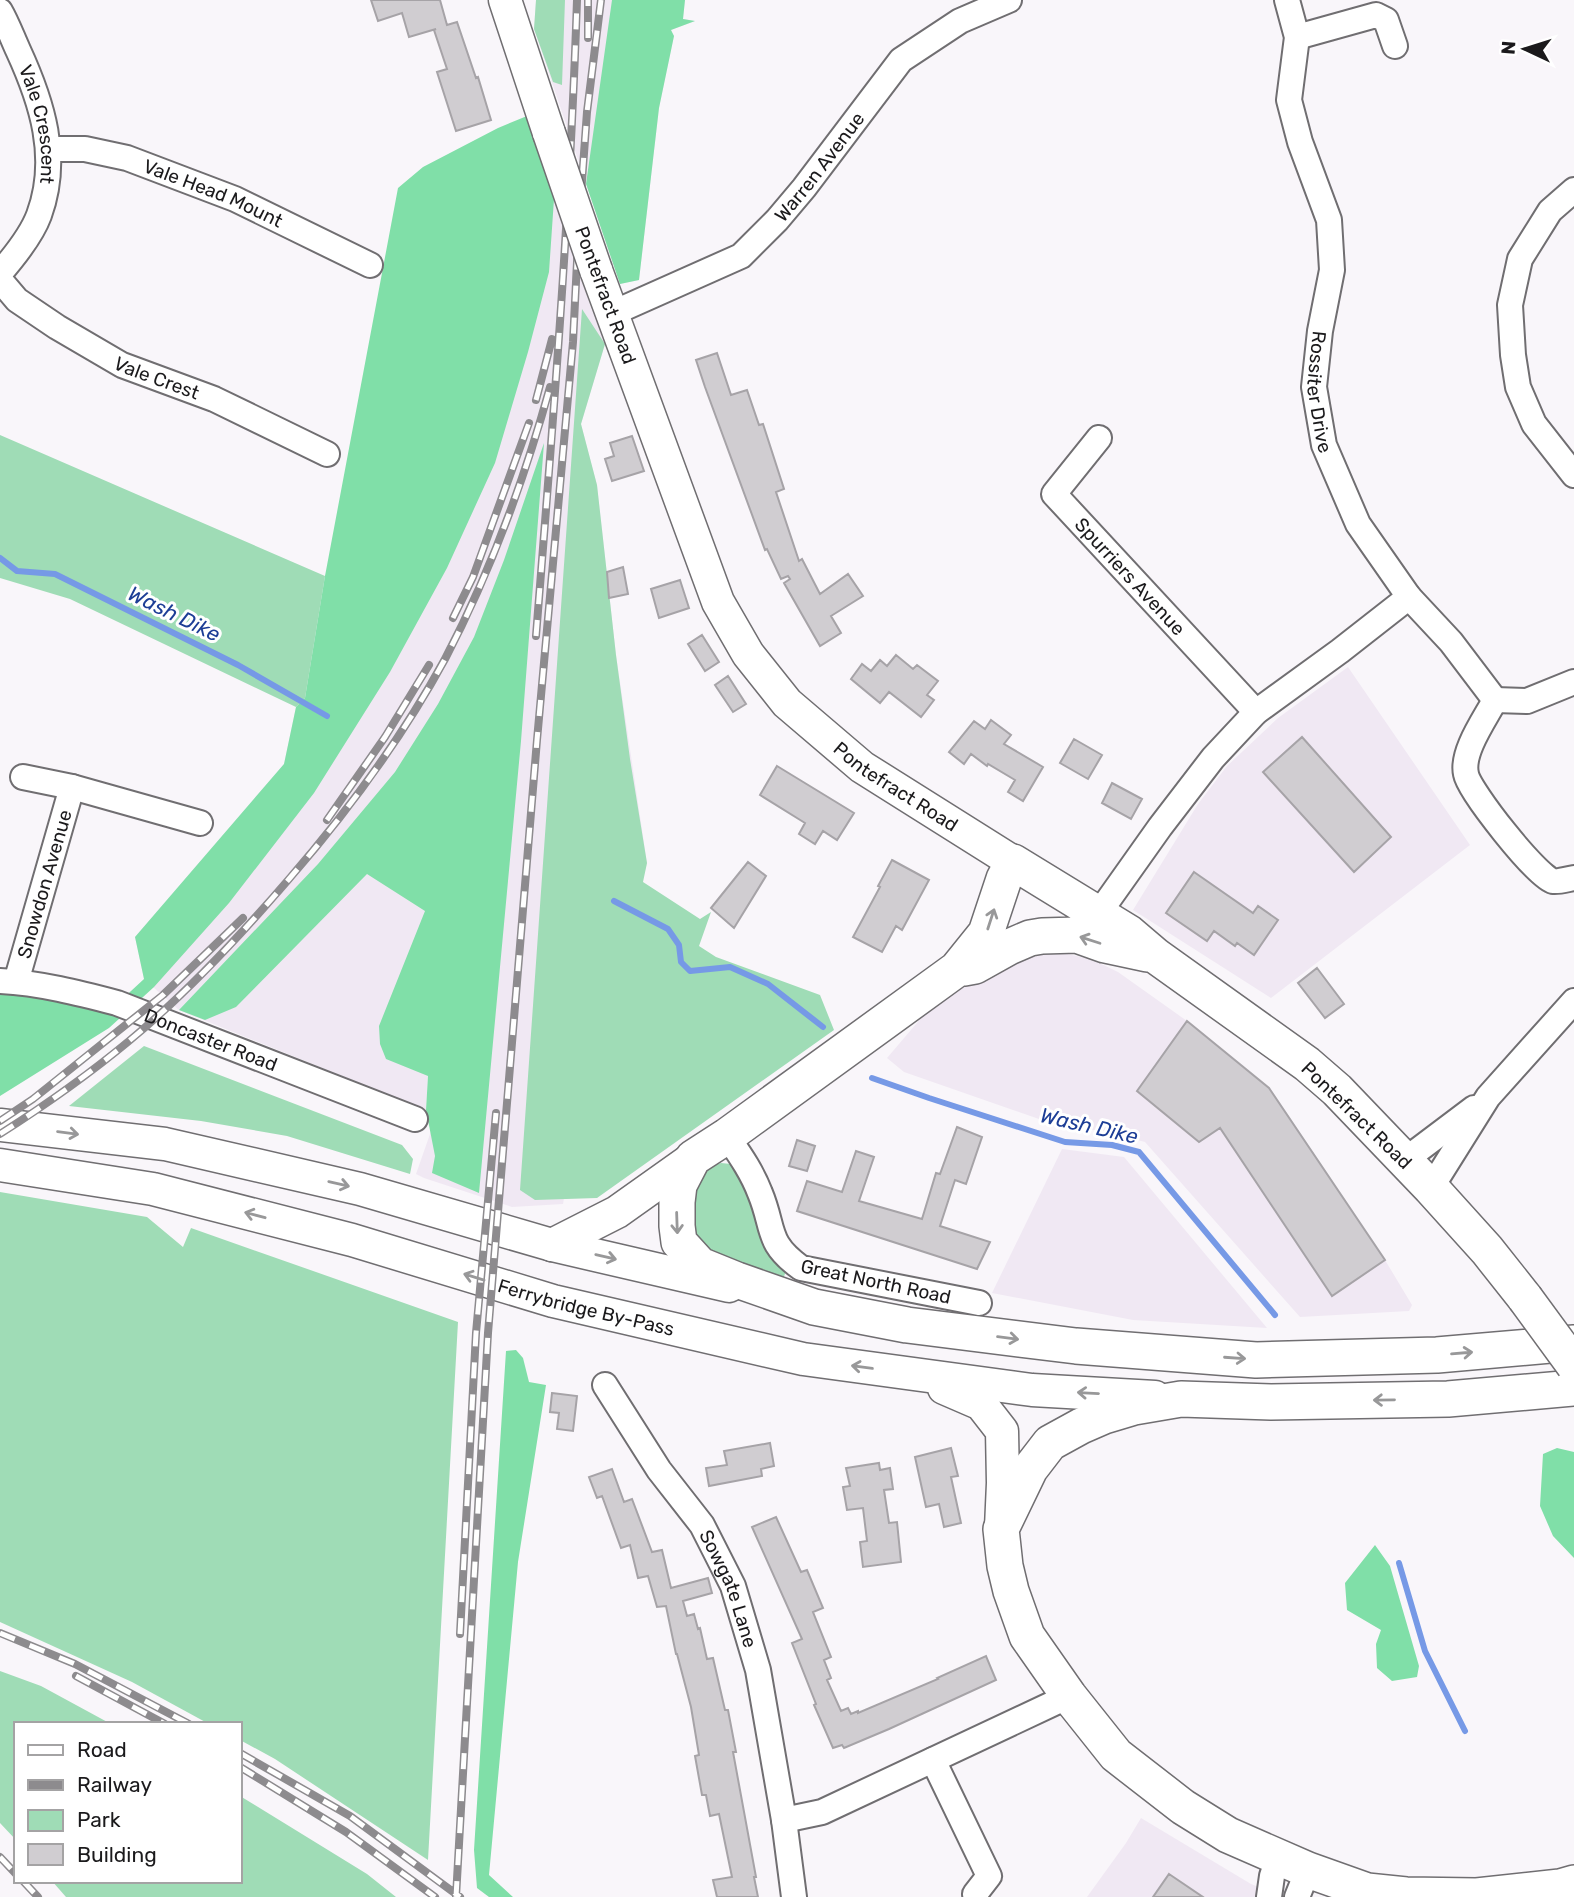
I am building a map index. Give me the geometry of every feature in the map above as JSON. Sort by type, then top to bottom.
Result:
[{"type":"highway","name":"Pontefract Road","points":[[1013,862],[1129,933],[1156,956],[1307,1064],[1337,1090],[1487,1250],[1574,1365]]},
{"type":"highway","points":[[1013,862],[1004,879],[986,933],[957,969],[693,1158],[679,1185],[678,1242],[700,1265],[814,1307],[907,1325],[1076,1346],[1256,1360],[1437,1355],[1574,1343]]},
{"type":"highway","points":[[1009,947],[1025,929],[1049,883]]},
{"type":"highway","points":[[957,969],[975,966],[1009,947],[1042,936],[1077,936],[1156,956]]},
{"type":"highway","points":[[1574,1388],[1448,1399],[1272,1402],[1181,1399],[1134,1407],[1104,1416],[1050,1443],[1030,1469],[1001,1529],[1011,1591],[1027,1636],[1069,1696],[1116,1755],[1183,1807],[1228,1835],[1294,1875],[1367,1891],[1406,1895],[1477,1896],[1560,1887],[1574,1883]]},
{"type":"main road","name":"Pontefract Road","points":[[505,0],[596,270],[718,602],[748,654],[787,703],[862,766],[1013,862]]},
{"type":"main road","points":[[0,1125],[165,1144],[360,1189],[552,1245],[814,1307]]},
{"type":"main road","points":[[552,1245],[617,1212],[693,1158]]},
{"type":"main road","name":"Ferrybridge By-Pass","points":[[0,1164],[153,1189],[352,1240],[553,1301],[803,1359],[1032,1390],[1181,1399]]},
{"type":"main road","points":[[913,1375],[981,1404],[1002,1430],[1004,1459],[1001,1529]]},
{"type":"street","name":"Warren Avenue","points":[[613,313],[741,256],[804,188],[901,60],[960,21],[1009,0]]},
{"type":"street","name":"Rossiter Drive","points":[[1287,0],[1297,37],[1289,100],[1300,142],[1329,220],[1332,270],[1320,331],[1314,387],[1324,445],[1358,524],[1409,597],[1451,642],[1495,700]]},
{"type":"street","name":"Vale Crescent","points":[[0,11],[32,79],[45,122],[49,149],[49,173],[38,216],[14,256],[0,273]]},
{"type":"street","points":[[1297,37],[1376,15],[1386,20],[1395,46]]},
{"type":"street","name":"Vale Head Mount","points":[[49,149],[85,149],[127,158],[235,199],[370,265]]},
{"type":"street","points":[[1574,190],[1550,211],[1520,259],[1510,305],[1518,387],[1534,424],[1574,475]]},
{"type":"street","name":"Vale Crest","points":[[0,280],[17,300],[122,365],[214,399],[327,454]]},
{"type":"street","name":"Spurriers Avenue","points":[[1099,438],[1054,494],[1256,712]]},
{"type":"street","points":[[1099,913],[1205,767],[1256,712],[1409,597]]},
{"type":"street","points":[[1574,682],[1527,701],[1495,700],[1466,756],[1466,774],[1475,793],[1537,871],[1553,881],[1574,878]]},
{"type":"street","name":"Snowdon Avenue","points":[[23,777],[72,787],[200,823]]},
{"type":"street","name":"Snowdon Avenue","points":[[8,981],[72,787]]},
{"type":"street","name":"Doncaster Road","points":[[8,981],[117,1003],[415,1119]]},
{"type":"street","points":[[1431,1188],[1488,1097],[1574,1001]]},
{"type":"street","points":[[1405,1160],[1488,1097]]},
{"type":"street","name":"Great North Road","points":[[727,1136],[747,1164],[761,1196],[772,1238],[785,1257],[800,1268],[979,1303]]},
{"type":"street","name":"Sowgate Lane","points":[[605,1385],[659,1470],[702,1525],[733,1586],[758,1670],[784,1820],[794,1897]]},
{"type":"street","points":[[784,1820],[822,1812],[1069,1696]]},
{"type":"street","points":[[933,1760],[989,1875],[974,1896]]},
{"type":"street","points":[[1269,1897],[1272,1876],[1294,1875]]},
{"type":"shaded area","points":[[536,0],[685,0],[683,19],[695,21],[671,30],[674,36],[659,108],[639,280],[620,284],[534,29]]},
{"type":"shaded area","points":[[527,116],[605,344],[581,424],[597,485],[616,655],[647,863],[569,1168],[563,1204],[512,1207],[416,1174],[437,1114],[428,1077],[426,1110],[179,1010],[144,979],[135,937],[284,764],[296,707],[305,698],[325,576]]},
{"type":"shaded area","points":[[1348,667],[1470,845],[1271,998],[1133,910],[1198,804],[1227,766],[1278,718]]},
{"type":"shaded area","points":[[1046,954],[1068,954],[1093,960],[1118,972],[1187,1021],[1272,1091],[1385,1260],[1412,1305],[1409,1311],[1300,1317],[1145,1142],[1102,1131],[1062,1127],[904,1072],[887,1058],[928,1010],[977,974],[982,983],[1002,968],[1023,959]]},
{"type":"shaded area","points":[[1062,1149],[1124,1157],[1267,1328],[1133,1320],[992,1293]]},
{"type":"shaded area","points":[[1141,1818],[1251,1884],[1283,1897],[1087,1897]]},
{"type":"green space","points":[[536,0],[565,0],[562,85],[553,82],[534,29]]},
{"type":"green space","points":[[612,0],[685,0],[683,19],[695,21],[671,30],[674,36],[659,108],[639,280],[620,284],[586,184]]},
{"type":"green space","points":[[527,116],[554,199],[549,272],[495,463],[447,568],[390,672],[314,793],[229,903],[154,987],[109,1028],[0,1096],[0,981],[118,1003],[144,979],[135,937],[284,764],[296,707],[305,698],[325,576],[398,188],[423,167]]},
{"type":"green space","points":[[582,309],[605,344],[581,424],[597,485],[616,655],[647,863],[643,882],[700,919],[711,912],[699,946],[716,957],[820,995],[834,1030],[597,1198],[535,1200],[520,1190]]},
{"type":"green space","points":[[0,435],[325,576],[305,698],[296,707],[70,599],[0,578]]},
{"type":"green space","points":[[544,443],[521,741],[479,1193],[432,1173],[435,1156],[426,1110],[428,1076],[386,1059],[380,1044],[379,1026],[425,911],[367,874],[236,1007],[205,1020],[179,1010],[318,864],[395,772],[438,704],[474,637]]},
{"type":"green space","points":[[144,1046],[402,1145],[413,1159],[410,1174],[287,1136],[201,1121],[69,1106]]},
{"type":"green space","points":[[721,1163],[731,1164],[744,1174],[759,1229],[770,1256],[786,1271],[782,1282],[744,1274],[690,1236],[694,1181],[706,1168]]},
{"type":"green space","points":[[0,1192],[147,1217],[183,1247],[191,1228],[458,1322],[428,1860],[275,1759],[242,1741],[242,1722],[205,1722],[132,1682],[0,1622]]},
{"type":"green space","points":[[516,1350],[523,1358],[529,1382],[546,1385],[518,1562],[489,1875],[513,1897],[489,1897],[477,1888],[474,1850],[506,1351]]},
{"type":"green space","points":[[1557,1448],[1574,1452],[1574,1558],[1553,1536],[1540,1506],[1543,1454]]},
{"type":"green space","points":[[1375,1545],[1390,1566],[1419,1666],[1417,1677],[1392,1681],[1377,1668],[1376,1644],[1381,1630],[1347,1610],[1345,1583]]},
{"type":"green space","points":[[0,1671],[41,1686],[107,1722],[14,1722],[14,1838],[0,1823]]},
{"type":"green space","points":[[242,1797],[367,1874],[396,1897],[66,1897],[54,1883],[242,1883]]},
{"type":"building","points":[[371,0],[440,0],[447,25],[457,22],[491,120],[456,131],[437,72],[447,69],[434,30],[436,29],[409,37],[402,13],[378,21]]},
{"type":"building","points":[[717,353],[731,395],[747,390],[759,425],[763,424],[784,489],[776,492],[799,561],[802,559],[820,594],[848,574],[863,596],[831,616],[841,633],[820,646],[784,583],[790,579],[788,576],[781,579],[767,549],[765,550],[705,387],[696,360]]},
{"type":"building","points":[[632,436],[644,471],[612,481],[605,459],[614,456],[610,443]]},
{"type":"building","points":[[623,567],[628,594],[609,598],[607,572]]},
{"type":"building","points":[[680,580],[689,608],[659,618],[651,589]]},
{"type":"building","points":[[702,635],[719,662],[705,671],[688,644]]},
{"type":"building","points":[[896,655],[913,669],[917,665],[938,681],[927,695],[934,700],[921,717],[889,692],[880,703],[851,679],[862,664],[871,671],[880,660],[887,666]]},
{"type":"building","points":[[728,676],[746,704],[733,712],[715,685]]},
{"type":"building","points":[[991,720],[1011,735],[1004,744],[1043,767],[1023,801],[1008,792],[1015,780],[988,764],[987,766],[971,754],[964,764],[949,752],[974,721],[985,729]]},
{"type":"building","points":[[1302,737],[1391,837],[1354,872],[1263,772]]},
{"type":"building","points":[[1074,739],[1102,755],[1088,779],[1060,763]]},
{"type":"building","points":[[777,766],[854,813],[837,840],[823,831],[815,844],[799,834],[805,823],[760,795]]},
{"type":"building","points":[[1112,783],[1142,799],[1131,819],[1102,803]]},
{"type":"building","points":[[892,860],[929,880],[902,930],[896,926],[882,952],[853,937]]},
{"type":"building","points":[[748,862],[766,876],[734,928],[711,908]]},
{"type":"building","points":[[1194,872],[1253,913],[1258,906],[1278,920],[1254,955],[1214,931],[1207,941],[1166,913]]},
{"type":"building","points":[[1317,968],[1344,1004],[1325,1018],[1298,983]]},
{"type":"building","points":[[1187,1021],[1269,1088],[1385,1260],[1332,1296],[1220,1128],[1199,1142],[1137,1091]]},
{"type":"building","points":[[957,1127],[982,1137],[966,1184],[955,1180],[940,1226],[990,1242],[977,1269],[797,1211],[807,1181],[842,1192],[856,1151],[874,1157],[859,1201],[922,1219],[936,1173],[940,1174]]},
{"type":"building","points":[[797,1140],[815,1146],[807,1171],[789,1166]]},
{"type":"building","points":[[552,1393],[577,1396],[573,1431],[557,1429],[559,1413],[550,1412]]},
{"type":"building","points":[[770,1443],[774,1466],[761,1469],[762,1476],[709,1486],[706,1468],[727,1465],[724,1451]]},
{"type":"building","points":[[951,1448],[958,1476],[951,1477],[961,1523],[944,1527],[939,1504],[926,1507],[915,1457]]},
{"type":"building","points":[[879,1463],[880,1470],[890,1468],[893,1489],[884,1490],[889,1523],[897,1522],[901,1562],[863,1567],[860,1542],[867,1541],[863,1508],[847,1510],[843,1487],[850,1486],[846,1468]]},
{"type":"building","points":[[612,1469],[624,1502],[632,1499],[652,1552],[662,1550],[671,1588],[708,1578],[712,1593],[683,1601],[687,1616],[694,1614],[698,1629],[700,1628],[707,1659],[713,1658],[725,1710],[728,1710],[758,1897],[717,1897],[713,1880],[732,1877],[719,1814],[710,1816],[706,1795],[702,1795],[695,1756],[699,1755],[691,1707],[666,1606],[657,1607],[648,1576],[638,1578],[630,1545],[621,1548],[602,1496],[597,1498],[589,1477]]},
{"type":"building","points":[[776,1517],[801,1572],[807,1570],[823,1608],[813,1612],[831,1657],[824,1660],[831,1678],[827,1680],[841,1711],[848,1708],[851,1714],[858,1713],[986,1656],[996,1680],[844,1748],[842,1745],[833,1748],[792,1643],[802,1639],[752,1527]]},
{"type":"building","points":[[1169,1874],[1203,1897],[1153,1897]]},
{"type":"waterway","name":"Wash Dike","points":[[0,558],[17,571],[55,574],[238,665],[327,716]]},
{"type":"waterway","name":"Wash Dike","points":[[614,901],[668,929],[679,945],[681,962],[690,971],[730,967],[768,984],[823,1027]]},
{"type":"waterway","name":"Wash Dike","points":[[872,1078],[1065,1142],[1112,1145],[1139,1152],[1275,1315]]},
{"type":"waterway","name":"Wash Dike","points":[[1399,1563],[1425,1651],[1465,1731]]},
{"type":"railway","points":[[536,636],[555,397],[577,0]]},
{"type":"railway","points":[[588,0],[588,38]]},
{"type":"railway","points":[[456,1897],[488,1333],[573,342],[587,112],[601,0]]},
{"type":"railway","points":[[536,400],[552,339]]},
{"type":"railway","points":[[0,1134],[98,1066],[151,1023],[192,984],[289,879],[373,773],[411,717],[445,659],[477,593],[517,492],[550,387]]},
{"type":"railway","points":[[453,618],[473,577],[529,423]]},
{"type":"railway","points":[[327,820],[385,737],[429,665]]},
{"type":"railway","points":[[0,1121],[33,1099],[163,995],[243,918]]},
{"type":"railway","points":[[460,1634],[476,1333],[496,1113]]},
{"type":"railway","points":[[0,1633],[75,1664],[185,1722]]},
{"type":"railway","points":[[76,1676],[161,1722]]},
{"type":"railway","points":[[242,1754],[350,1816],[460,1897]]},
{"type":"railway","points":[[242,1768],[346,1832],[435,1897]]},
{"type":"railway","points":[[0,1857],[14,1872]]},
{"type":"railway","points":[[25,1883],[38,1897]]}]
